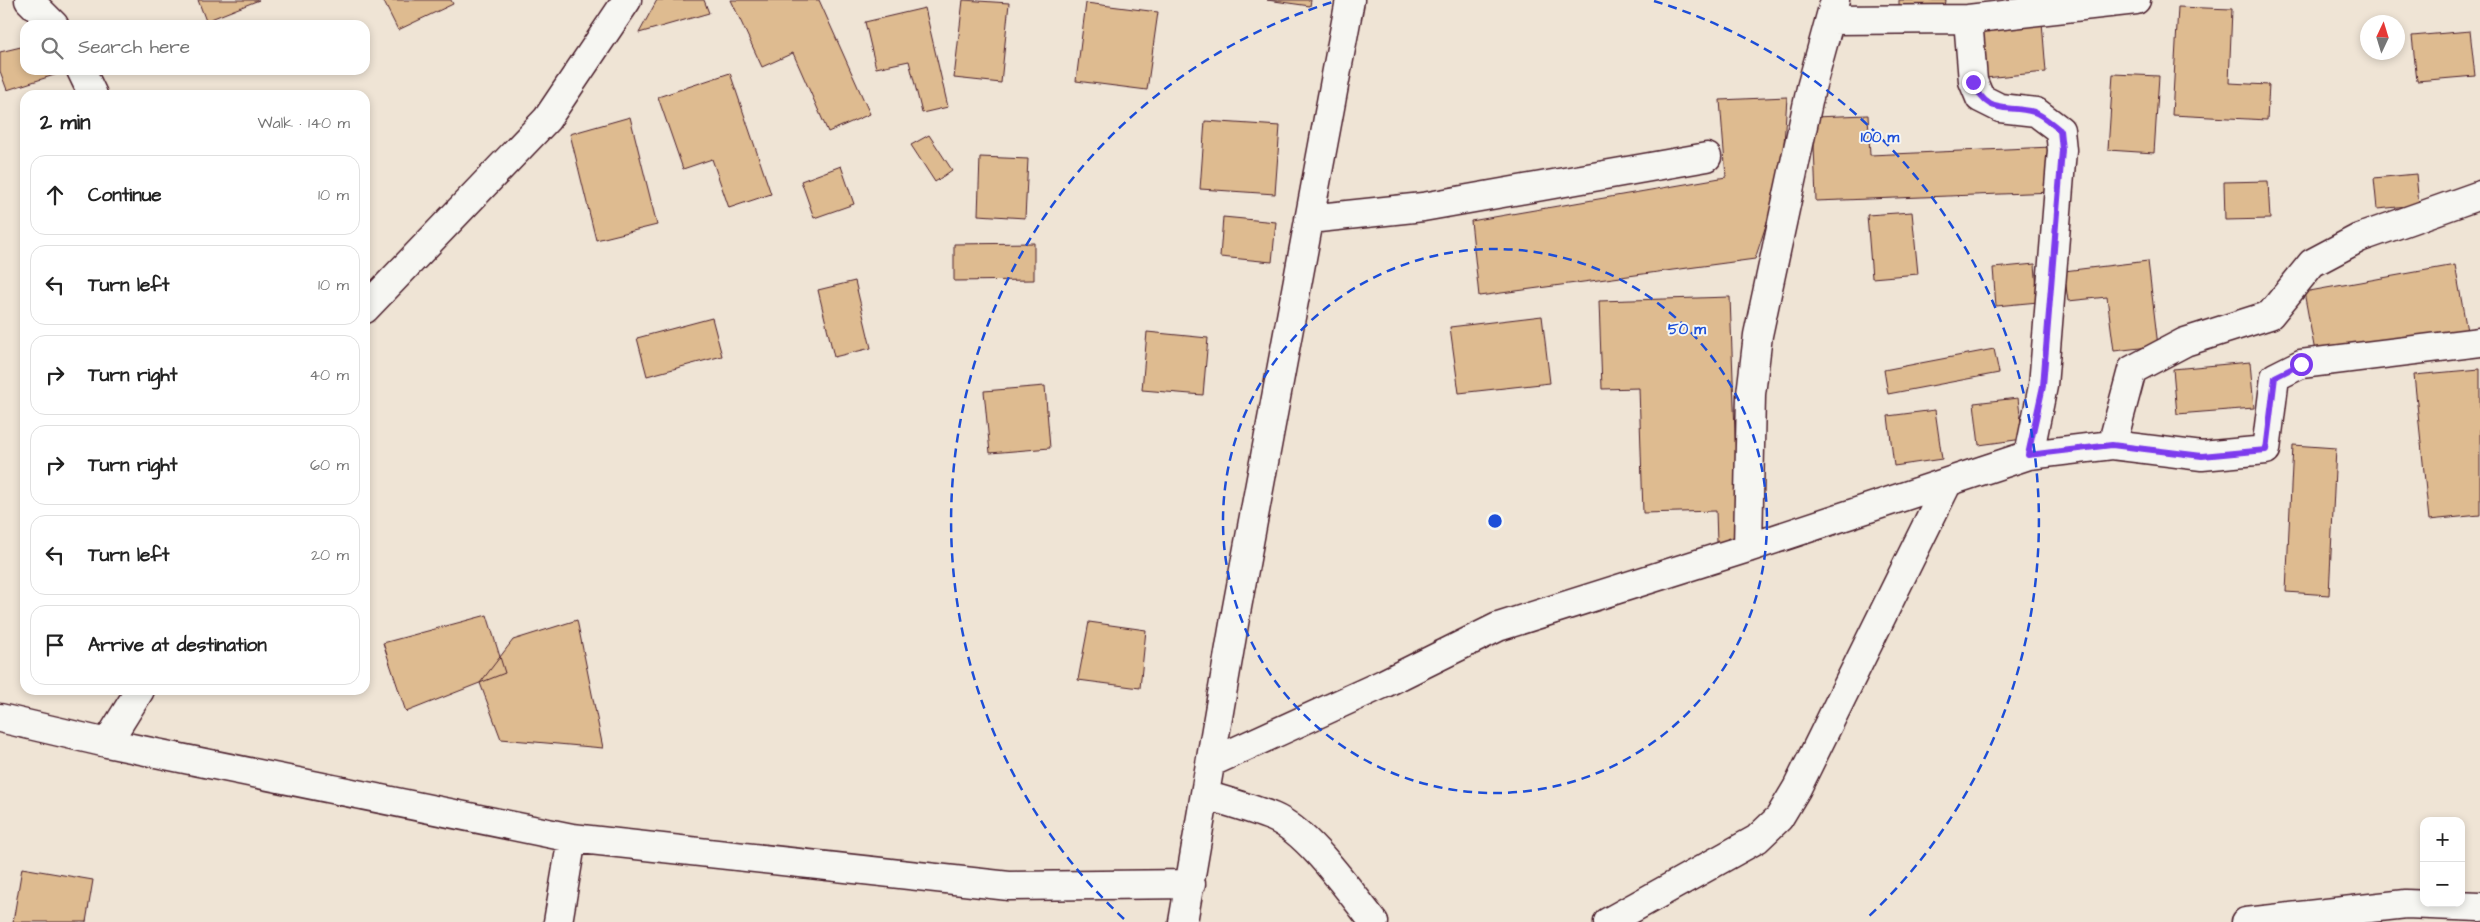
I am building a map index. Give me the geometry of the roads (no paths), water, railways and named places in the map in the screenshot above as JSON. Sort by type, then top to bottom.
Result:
[{"type":"street","points":[[29,0],[49,20]]},
{"type":"street","points":[[370,305],[547,119],[627,0]]},
{"type":"street","points":[[1183,922],[1212,762],[1235,618],[1350,0]]},
{"type":"street","points":[[1748,548],[1751,394],[1758,335],[1811,88],[1833,10],[1968,19],[2136,0]]},
{"type":"street","points":[[1968,19],[1973,82],[1980,98],[2000,108],[2036,112],[2060,130],[2060,169],[2043,386],[2028,455]]},
{"type":"street","points":[[83,75],[91,90]]},
{"type":"street","points":[[1310,219],[1423,207],[1707,157]]},
{"type":"street","points":[[2112,445],[2132,370],[2185,342],[2270,315],[2312,263],[2359,238],[2480,194]]},
{"type":"street","points":[[1212,762],[1383,684],[1498,627],[1748,548],[2028,455],[2112,445],[2202,456],[2266,450],[2275,377],[2301,364],[2480,342]]},
{"type":"street","points":[[1608,922],[1757,839],[1779,818],[1797,788],[1948,482]]},
{"type":"street","points":[[107,743],[137,695]]},
{"type":"street","points":[[0,718],[107,743],[572,838],[1008,886],[1191,884]]},
{"type":"street","points":[[1206,795],[1274,817],[1300,834],[1374,922]]},
{"type":"street","points":[[558,922],[572,838]]},
{"type":"street","points":[[2246,922],[2406,904],[2480,907]]}]
